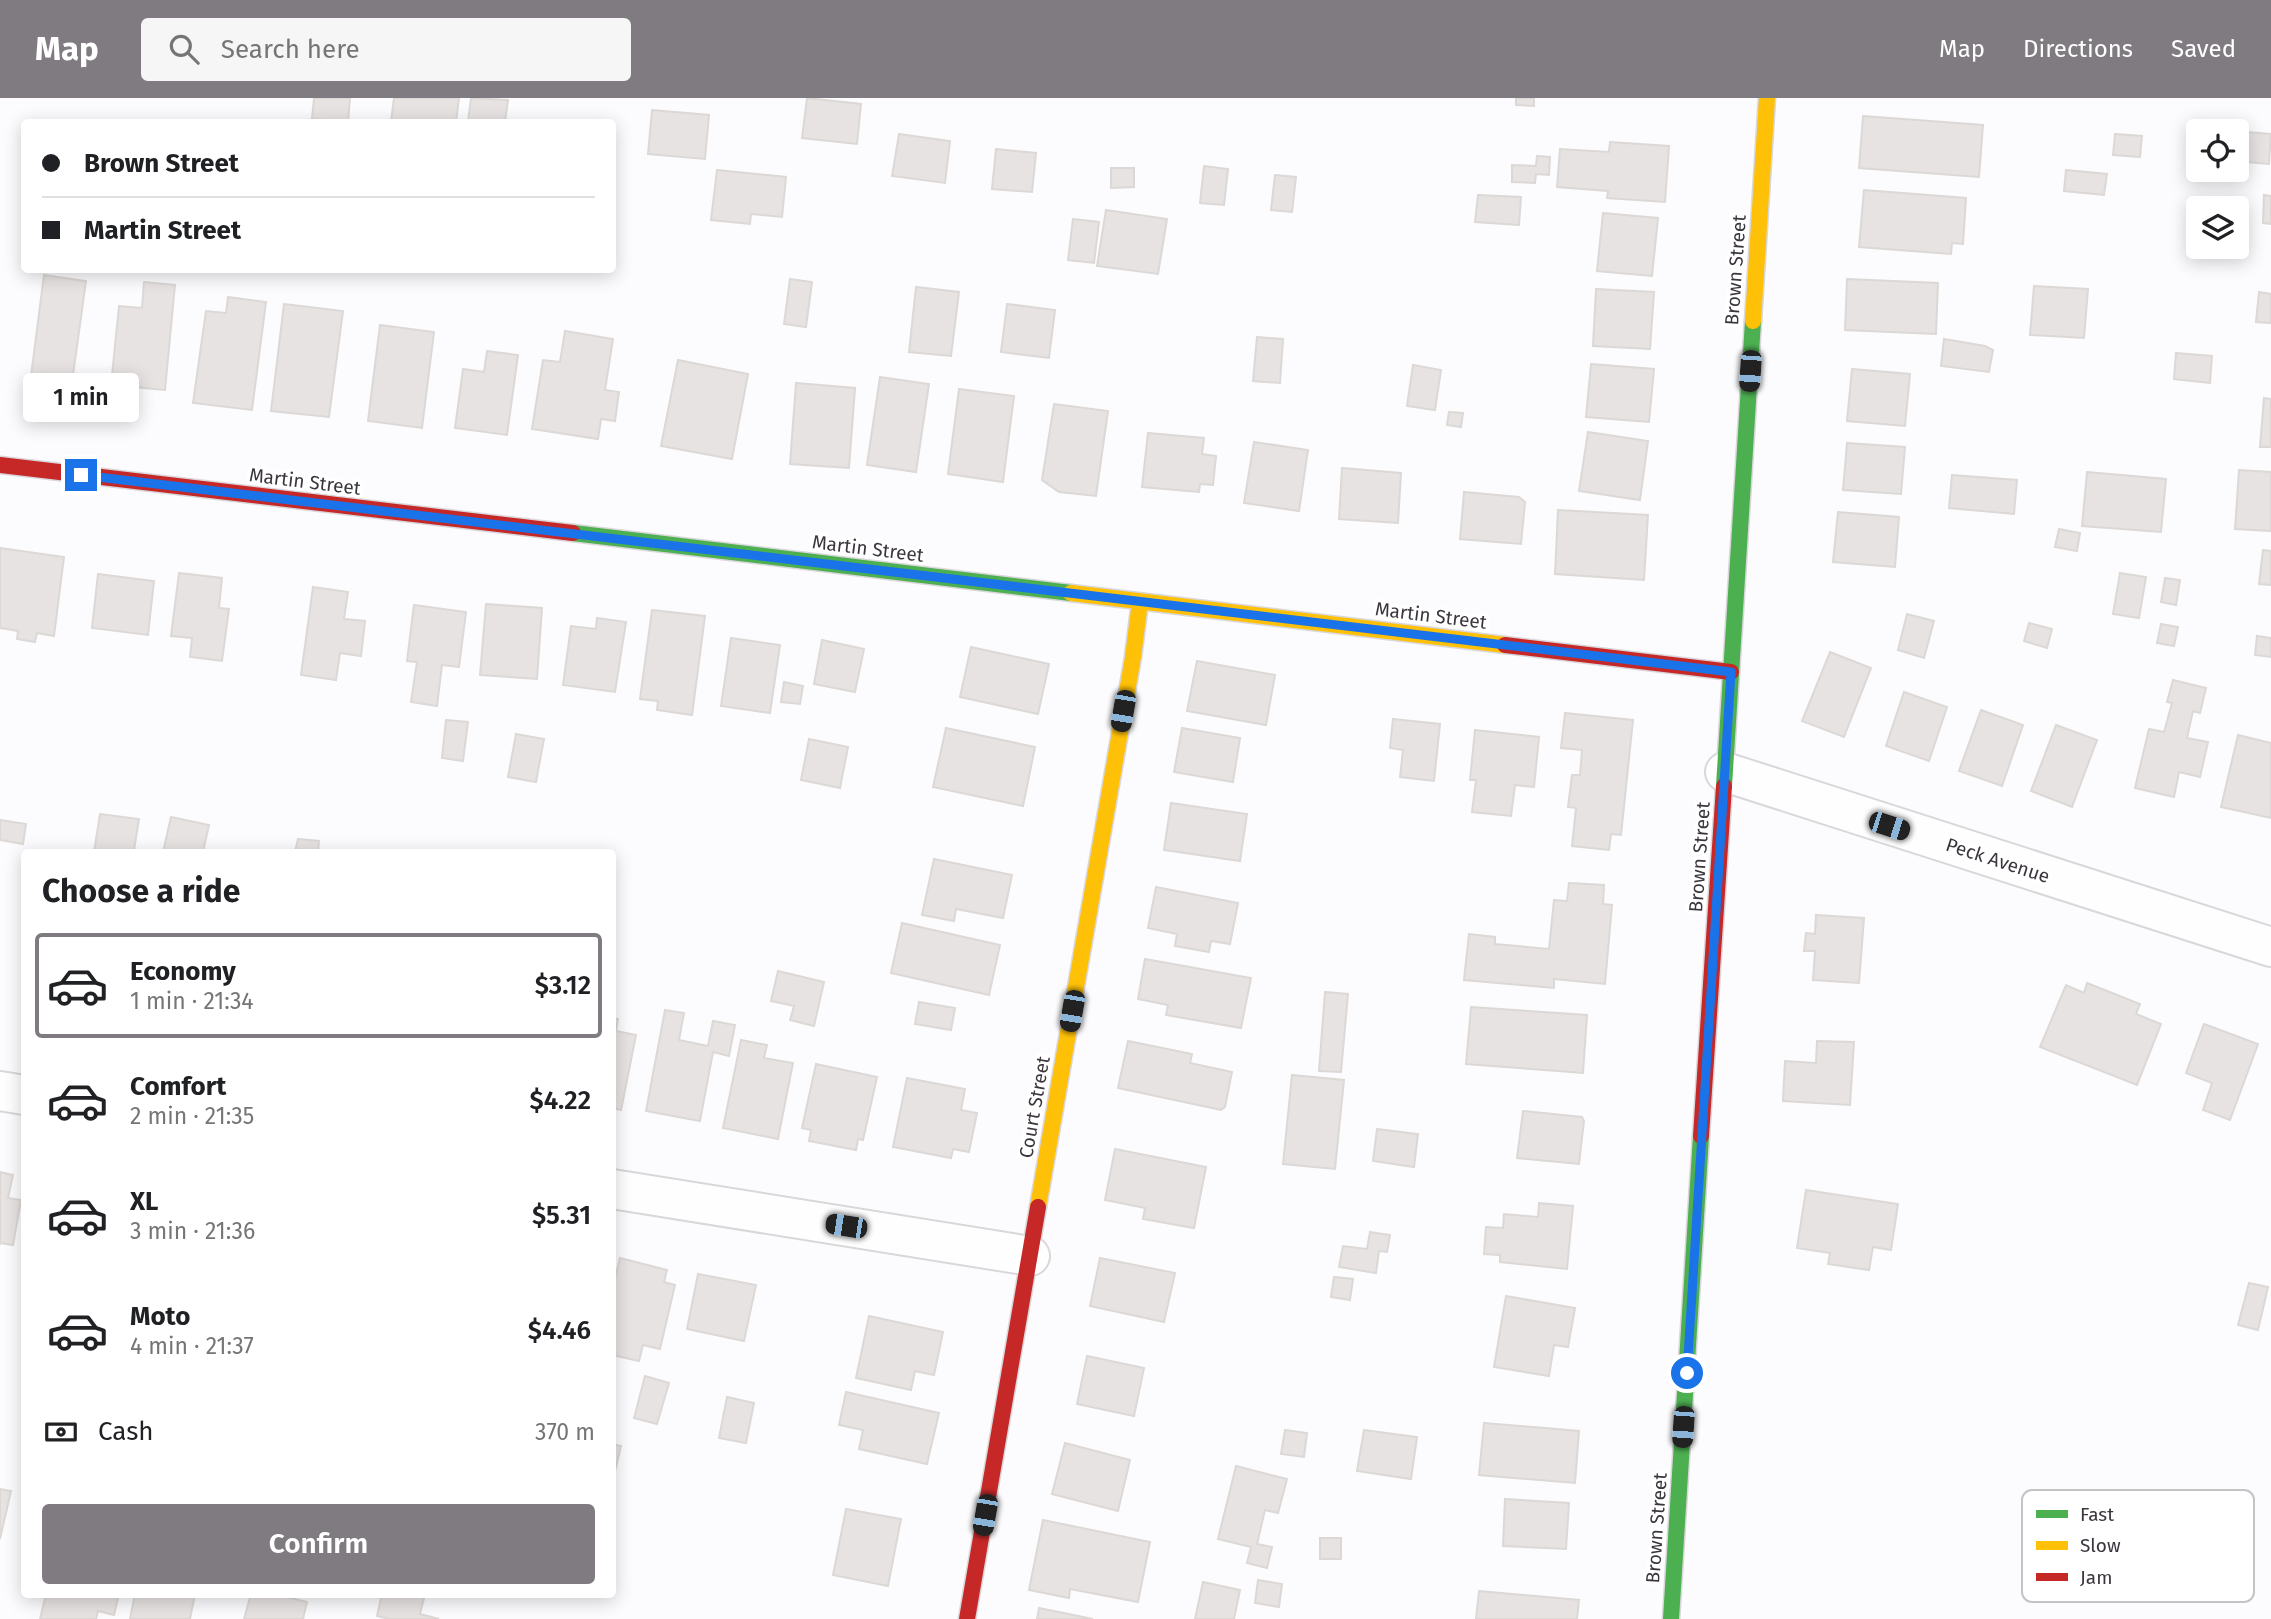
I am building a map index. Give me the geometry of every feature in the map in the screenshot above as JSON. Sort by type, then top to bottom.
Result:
[{"type":"street","name":"Brown Street","points":[[1671,1619],[1768,98]]},
{"type":"street","name":"Martin Street","points":[[0,466],[1731,672]]},
{"type":"street","name":"Court Street","points":[[967,1619],[1140,602]]},
{"type":"street","name":"Peck Avenue","points":[[1725,772],[2271,947]]},
{"type":"street","points":[[0,1091],[21,1094]]},
{"type":"street","points":[[616,1190],[1030,1256]]},
{"type":"building","points":[[314,98],[350,98],[348,119],[312,119]]},
{"type":"building","points":[[394,98],[459,98],[456,119],[391,119]]},
{"type":"building","points":[[471,98],[508,100],[505,119],[468,119]]},
{"type":"building","points":[[807,98],[861,104],[857,144],[802,138]]},
{"type":"building","points":[[1516,98],[1534,98],[1534,106],[1516,105]]},
{"type":"building","points":[[652,110],[709,115],[705,159],[648,154]]},
{"type":"building","points":[[1863,116],[1983,125],[1979,177],[1859,168]]},
{"type":"building","points":[[2249,132],[2271,134],[2269,164],[2249,162]]},
{"type":"building","points":[[899,134],[950,141],[945,183],[892,176]]},
{"type":"building","points":[[2115,134],[2142,136],[2140,157],[2113,155]]},
{"type":"building","points":[[1610,142],[1669,146],[1665,202],[1607,198],[1608,191],[1557,187],[1560,149],[1609,152]]},
{"type":"building","points":[[996,149],[1036,153],[1032,192],[992,189]]},
{"type":"building","points":[[1537,156],[1550,157],[1549,175],[1536,174],[1535,183],[1512,182],[1512,165],[1536,166]]},
{"type":"building","points":[[1204,166],[1228,169],[1224,205],[1200,203]]},
{"type":"building","points":[[1111,168],[1134,168],[1134,187],[1111,188]]},
{"type":"building","points":[[717,170],[786,177],[782,217],[751,214],[750,224],[711,220]]},
{"type":"building","points":[[2066,170],[2107,174],[2104,195],[2064,191]]},
{"type":"building","points":[[1275,175],[1296,177],[1292,212],[1271,210]]},
{"type":"building","points":[[1864,190],[1966,198],[1963,244],[1952,243],[1951,254],[1859,247]]},
{"type":"building","points":[[1478,195],[1521,197],[1519,225],[1475,222]]},
{"type":"building","points":[[2264,195],[2271,196],[2271,224],[2263,223]]},
{"type":"building","points":[[1106,210],[1167,219],[1158,274],[1097,266]]},
{"type":"building","points":[[1603,213],[1658,218],[1652,276],[1597,271]]},
{"type":"building","points":[[1073,219],[1099,222],[1094,263],[1068,260]]},
{"type":"building","points":[[44,275],[86,281],[72,382],[31,376]]},
{"type":"building","points":[[790,279],[812,282],[806,327],[784,324]]},
{"type":"building","points":[[1847,279],[1938,283],[1936,334],[1845,330]]},
{"type":"building","points":[[144,282],[175,285],[165,390],[111,385],[119,306],[142,308]]},
{"type":"building","points":[[2034,286],[2088,289],[2084,338],[2030,335]]},
{"type":"building","points":[[916,287],[959,292],[951,356],[909,352]]},
{"type":"building","points":[[1596,289],[1654,292],[1650,349],[1593,346]]},
{"type":"building","points":[[2259,292],[2271,294],[2271,323],[2256,322]]},
{"type":"building","points":[[228,297],[266,302],[252,410],[193,403],[206,311],[226,313]]},
{"type":"building","points":[[284,304],[343,311],[329,417],[271,411]]},
{"type":"building","points":[[1007,304],[1055,310],[1049,358],[1001,352]]},
{"type":"building","points":[[380,325],[434,332],[422,428],[368,421]]},
{"type":"building","points":[[565,331],[613,339],[605,390],[619,392],[615,421],[601,419],[598,439],[532,429],[543,360],[560,362]]},
{"type":"building","points":[[1257,337],[1283,339],[1280,383],[1253,381]]},
{"type":"building","points":[[1944,339],[1985,346],[1993,350],[1989,372],[1941,366]]},
{"type":"building","points":[[487,351],[518,355],[507,435],[455,428],[463,369],[484,372]]},
{"type":"building","points":[[2176,353],[2212,356],[2210,383],[2174,379]]},
{"type":"building","points":[[678,360],[748,374],[732,459],[661,446]]},
{"type":"building","points":[[1591,364],[1654,369],[1649,422],[1586,417]]},
{"type":"building","points":[[1413,365],[1441,370],[1435,410],[1407,406]]},
{"type":"building","points":[[1852,369],[1910,374],[1905,426],[1847,421]]},
{"type":"building","points":[[880,377],[929,384],[916,472],[867,465]]},
{"type":"building","points":[[796,383],[855,388],[849,468],[790,464]]},
{"type":"building","points":[[959,389],[1014,396],[1003,482],[948,474]]},
{"type":"building","points":[[2264,398],[2271,399],[2271,447],[2260,447]]},
{"type":"building","points":[[1054,404],[1108,411],[1096,496],[1059,492],[1042,480]]},
{"type":"building","points":[[1449,412],[1463,413],[1461,427],[1447,425]]},
{"type":"building","points":[[1588,432],[1648,441],[1640,500],[1579,491]]},
{"type":"building","points":[[1148,433],[1204,438],[1202,454],[1216,456],[1213,485],[1200,484],[1199,492],[1142,487]]},
{"type":"building","points":[[1254,442],[1308,450],[1299,511],[1244,503]]},
{"type":"building","points":[[1847,443],[1905,447],[1901,494],[1843,490]]},
{"type":"building","points":[[1342,468],[1401,473],[1398,523],[1339,519]]},
{"type":"building","points":[[2239,470],[2271,472],[2271,531],[2235,529]]},
{"type":"building","points":[[2087,472],[2166,479],[2161,532],[2082,526]]},
{"type":"building","points":[[1952,475],[2017,480],[2014,514],[1949,508]]},
{"type":"building","points":[[1464,492],[1519,497],[1525,502],[1521,544],[1460,539]]},
{"type":"building","points":[[1558,510],[1648,515],[1644,580],[1555,574]]},
{"type":"building","points":[[1838,512],[1899,517],[1895,567],[1833,562]]},
{"type":"building","points":[[2059,529],[2080,533],[2077,551],[2055,547]]},
{"type":"building","points":[[0,548],[64,557],[54,636],[37,633],[35,642],[17,639],[18,631],[0,628]]},
{"type":"building","points":[[2263,550],[2271,551],[2271,585],[2259,584]]},
{"type":"building","points":[[179,573],[222,578],[219,608],[229,609],[222,661],[190,657],[192,638],[171,636]]},
{"type":"building","points":[[2120,573],[2146,577],[2139,618],[2113,614]]},
{"type":"building","points":[[98,574],[154,581],[148,635],[92,628]]},
{"type":"building","points":[[2165,578],[2180,580],[2176,605],[2161,602]]},
{"type":"building","points":[[313,587],[348,592],[344,619],[365,621],[361,656],[340,653],[336,680],[301,675]]},
{"type":"building","points":[[486,604],[542,608],[537,679],[480,675]]},
{"type":"building","points":[[414,605],[466,612],[459,667],[442,665],[437,706],[411,702],[417,662],[407,661]]},
{"type":"building","points":[[652,610],[705,616],[692,715],[657,710],[658,701],[640,699]]},
{"type":"building","points":[[1907,614],[1934,621],[1924,658],[1898,650]]},
{"type":"building","points":[[597,618],[626,622],[615,692],[563,685],[571,626],[596,629]]},
{"type":"building","points":[[2029,623],[2052,629],[2047,648],[2024,641]]},
{"type":"building","points":[[2161,624],[2178,627],[2174,646],[2157,643]]},
{"type":"building","points":[[2257,636],[2271,638],[2271,657],[2255,655]]},
{"type":"building","points":[[731,638],[780,645],[770,713],[721,706]]},
{"type":"building","points":[[822,640],[864,649],[855,692],[814,684]]},
{"type":"building","points":[[971,647],[1049,664],[1038,714],[960,697]]},
{"type":"building","points":[[1830,652],[1871,668],[1844,737],[1802,721]]},
{"type":"building","points":[[1197,661],[1275,675],[1266,725],[1187,711]]},
{"type":"building","points":[[2173,680],[2206,688],[2200,713],[2193,711],[2187,738],[2208,742],[2200,777],[2179,772],[2174,797],[2135,788],[2149,729],[2164,732],[2172,703],[2167,702]]},
{"type":"building","points":[[784,682],[803,686],[800,704],[781,702]]},
{"type":"building","points":[[1904,692],[1947,707],[1929,761],[1886,746]]},
{"type":"building","points":[[1981,710],[2023,725],[2002,786],[1959,771]]},
{"type":"building","points":[[1565,713],[1633,720],[1621,835],[1611,834],[1609,850],[1572,846],[1576,808],[1568,807],[1572,775],[1580,775],[1582,750],[1561,748]]},
{"type":"building","points":[[1393,719],[1440,724],[1434,781],[1400,777],[1403,750],[1390,748]]},
{"type":"building","points":[[446,720],[468,722],[463,761],[442,758]]},
{"type":"building","points":[[2056,725],[2097,740],[2072,807],[2031,791]]},
{"type":"building","points":[[946,728],[1035,747],[1023,806],[933,787]]},
{"type":"building","points":[[1182,728],[1240,738],[1233,782],[1174,772]]},
{"type":"building","points":[[1475,730],[1539,737],[1534,787],[1515,785],[1511,816],[1472,812],[1476,780],[1470,780]]},
{"type":"building","points":[[516,734],[544,739],[536,782],[508,777]]},
{"type":"building","points":[[2238,735],[2271,743],[2271,818],[2221,807]]},
{"type":"building","points":[[809,739],[848,747],[840,788],[801,780]]},
{"type":"building","points":[[1171,803],[1247,814],[1240,861],[1164,850]]},
{"type":"building","points":[[100,814],[139,819],[134,849],[94,849]]},
{"type":"building","points":[[171,817],[209,825],[204,849],[164,849]]},
{"type":"building","points":[[0,820],[26,824],[23,844],[0,840]]},
{"type":"building","points":[[298,839],[319,841],[318,849],[296,849]]},
{"type":"building","points":[[934,859],[1012,875],[1003,918],[956,909],[954,921],[922,915]]},
{"type":"building","points":[[1569,883],[1604,885],[1603,904],[1612,905],[1605,984],[1554,979],[1554,988],[1464,980],[1469,934],[1495,937],[1495,944],[1549,949],[1554,900],[1567,901]]},
{"type":"building","points":[[1156,887],[1238,903],[1230,944],[1211,941],[1209,952],[1175,946],[1177,934],[1148,928]]},
{"type":"building","points":[[1816,915],[1864,918],[1859,983],[1813,980],[1815,951],[1804,951],[1806,933],[1815,934]]},
{"type":"building","points":[[902,923],[1000,945],[989,995],[891,973]]},
{"type":"building","points":[[1145,959],[1251,978],[1241,1028],[1166,1015],[1168,1005],[1138,999]]},
{"type":"building","points":[[778,971],[824,982],[814,1026],[790,1020],[794,1006],[771,1001]]},
{"type":"building","points":[[2087,983],[2140,1004],[2136,1014],[2161,1024],[2137,1085],[2040,1047],[2066,985],[2084,993]]},
{"type":"building","points":[[1325,992],[1348,994],[1341,1072],[1319,1071]]},
{"type":"building","points":[[919,1002],[955,1008],[951,1030],[915,1024]]},
{"type":"building","points":[[1471,1007],[1587,1015],[1583,1073],[1466,1064]]},
{"type":"building","points":[[665,1010],[684,1013],[679,1040],[708,1046],[713,1021],[735,1025],[729,1056],[713,1052],[700,1121],[646,1111]]},
{"type":"building","points":[[2204,1024],[2258,1044],[2230,1120],[2203,1110],[2212,1083],[2186,1073]]},
{"type":"building","points":[[616,1031],[636,1035],[621,1110],[616,1109]]},
{"type":"building","points":[[741,1040],[767,1045],[764,1058],[793,1063],[778,1139],[723,1128]]},
{"type":"building","points":[[1128,1041],[1192,1054],[1190,1063],[1232,1072],[1225,1107],[1221,1110],[1118,1088]]},
{"type":"building","points":[[1817,1041],[1854,1042],[1850,1105],[1783,1101],[1785,1061],[1816,1063]]},
{"type":"building","points":[[816,1064],[877,1077],[863,1140],[858,1139],[856,1150],[809,1141],[811,1130],[802,1128]]},
{"type":"building","points":[[1292,1075],[1344,1080],[1335,1169],[1283,1164]]},
{"type":"building","points":[[907,1078],[965,1089],[961,1110],[977,1113],[969,1152],[953,1149],[951,1158],[893,1147]]},
{"type":"building","points":[[1523,1111],[1582,1117],[1584,1121],[1579,1164],[1517,1158]]},
{"type":"building","points":[[1377,1129],[1418,1134],[1414,1167],[1373,1161]]},
{"type":"building","points":[[1115,1149],[1206,1167],[1194,1228],[1143,1219],[1145,1208],[1105,1200]]},
{"type":"building","points":[[0,1172],[13,1175],[8,1198],[21,1200],[13,1245],[0,1243]]},
{"type":"building","points":[[1806,1190],[1898,1204],[1891,1250],[1873,1247],[1869,1270],[1828,1264],[1830,1253],[1797,1248]]},
{"type":"building","points":[[1539,1203],[1573,1206],[1567,1269],[1500,1262],[1500,1255],[1484,1254],[1486,1227],[1503,1228],[1504,1214],[1538,1217]]},
{"type":"building","points":[[1370,1232],[1390,1235],[1387,1252],[1379,1251],[1376,1273],[1339,1267],[1343,1246],[1367,1249]]},
{"type":"building","points":[[620,1258],[667,1270],[664,1282],[675,1285],[660,1349],[643,1345],[639,1361],[616,1356],[616,1274]]},
{"type":"building","points":[[1100,1258],[1175,1273],[1164,1322],[1090,1306]]},
{"type":"building","points":[[698,1274],[756,1285],[744,1341],[687,1329]]},
{"type":"building","points":[[1334,1277],[1353,1279],[1350,1300],[1331,1297]]},
{"type":"building","points":[[2249,1283],[2268,1287],[2258,1330],[2238,1325]]},
{"type":"building","points":[[1506,1296],[1575,1308],[1568,1347],[1554,1345],[1549,1376],[1494,1367]]},
{"type":"building","points":[[869,1316],[943,1332],[934,1375],[915,1371],[911,1390],[856,1378]]},
{"type":"building","points":[[1087,1356],[1144,1368],[1134,1416],[1077,1404]]},
{"type":"building","points":[[645,1376],[669,1383],[657,1424],[634,1418]]},
{"type":"building","points":[[846,1392],[939,1413],[927,1464],[859,1449],[863,1430],[839,1425]]},
{"type":"building","points":[[727,1397],[754,1403],[746,1443],[719,1438]]},
{"type":"building","points":[[1484,1423],[1579,1431],[1575,1483],[1479,1475]]},
{"type":"building","points":[[1285,1430],[1307,1433],[1304,1457],[1281,1454]]},
{"type":"building","points":[[1364,1430],[1417,1437],[1411,1479],[1357,1471]]},
{"type":"building","points":[[1065,1443],[1130,1460],[1118,1511],[1052,1494]]},
{"type":"building","points":[[616,1445],[621,1446],[616,1467]]},
{"type":"building","points":[[1236,1466],[1287,1479],[1278,1513],[1265,1510],[1257,1544],[1272,1547],[1267,1568],[1247,1563],[1251,1547],[1218,1539]]},
{"type":"building","points":[[0,1489],[11,1491],[0,1539]]},
{"type":"building","points":[[1505,1499],[1569,1503],[1566,1549],[1503,1546]]},
{"type":"building","points":[[846,1509],[901,1519],[888,1586],[833,1575]]},
{"type":"building","points":[[1043,1520],[1150,1542],[1138,1602],[1070,1589],[1069,1598],[1029,1590]]},
{"type":"building","points":[[1320,1538],[1341,1538],[1341,1559],[1320,1559]]},
{"type":"building","points":[[1258,1580],[1282,1584],[1279,1607],[1255,1603]]},
{"type":"building","points":[[1203,1582],[1240,1590],[1234,1619],[1195,1619]]},
{"type":"building","points":[[1479,1591],[1579,1600],[1577,1619],[1476,1619]]},
{"type":"building","points":[[45,1598],[118,1598],[114,1615],[98,1611],[96,1619],[40,1619]]},
{"type":"building","points":[[134,1598],[194,1598],[190,1619],[130,1619]]},
{"type":"building","points":[[250,1598],[290,1598],[307,1602],[303,1619],[244,1619]]},
{"type":"building","points":[[381,1598],[424,1598],[420,1614],[439,1619],[389,1619],[377,1616]]},
{"type":"building","points":[[1039,1608],[1093,1619],[1037,1619]]},
{"type":"traffic: fast","points":[[1724,786],[1753,321]]},
{"type":"traffic: fast","points":[[573,533],[1071,593]]},
{"type":"traffic: fast","points":[[1671,1619],[1701,1136]]},
{"type":"traffic: slow","points":[[1753,321],[1767,98]]},
{"type":"traffic: slow","points":[[1071,593],[1505,645]]},
{"type":"traffic: slow","points":[[1038,1207],[1133,657],[1140,602]]},
{"type":"traffic: jam","points":[[0,465],[573,533]]},
{"type":"traffic: jam","points":[[1505,645],[1731,672]]},
{"type":"traffic: jam","points":[[1701,1136],[1724,786]]},
{"type":"traffic: jam","points":[[967,1619],[1038,1207]]},
{"type":"route","points":[[81,475],[1731,672],[1687,1373]]}]
